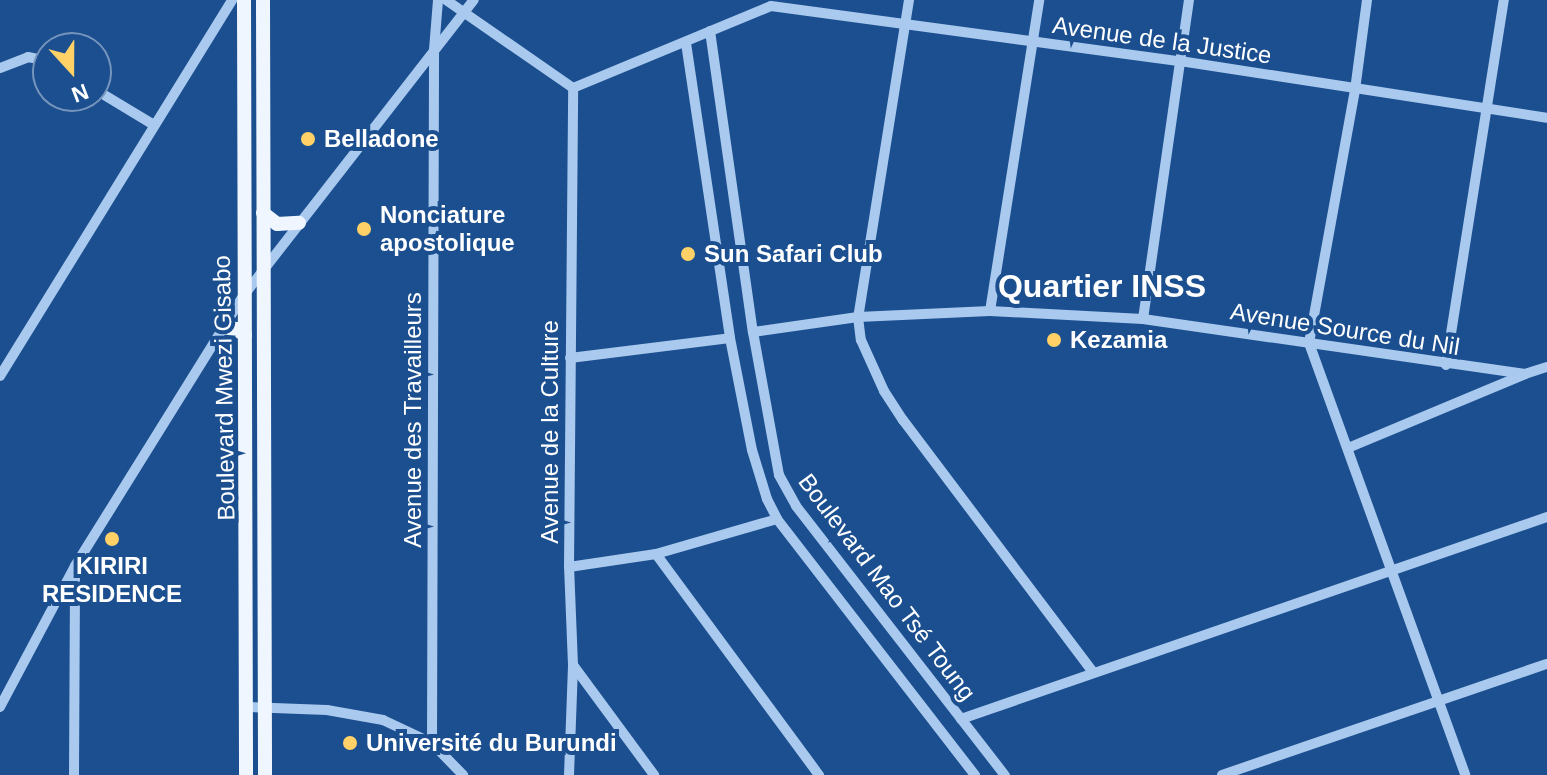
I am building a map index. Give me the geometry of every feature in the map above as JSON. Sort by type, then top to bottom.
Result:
[{"type":"main road","name":"Boulevard Mwezi Gisabo","points":[[244,0],[246,775]]},
{"type":"main road","name":"Boulevard Mwezi Gisabo","points":[[263,0],[265,775]]},
{"type":"main road","points":[[263,213],[277,224],[299,223]]},
{"type":"main road","points":[[223,327],[236,329],[245,335]]},
{"type":"main road","points":[[247,516],[266,516]]},
{"type":"street","points":[[0,376],[232,0]]},
{"type":"street","name":"Avenue des Travailleurs","points":[[432,743],[434,50],[438,0]]},
{"type":"street","points":[[446,0],[573,88],[686,43],[771,3]]},
{"type":"street","points":[[0,707],[75,566],[244,295],[474,0]]},
{"type":"street","points":[[909,0],[858,317],[868,360],[903,420],[1093,672]]},
{"type":"street","points":[[990,311],[1039,0]]},
{"type":"street","points":[[1143,319],[1189,0]]},
{"type":"street","points":[[1367,0],[1355,90],[1309,343],[1436,702],[1465,775]]},
{"type":"street","points":[[1446,365],[1504,0]]},
{"type":"street","name":"Avenue de la Justice","points":[[771,3],[1180,61],[1547,118]]},
{"type":"street","name":"Boulevard Mao Tsé Toung","points":[[710,31],[771,444],[786,489],[1005,775]]},
{"type":"street","name":"Boulevard Mao Tsé Toung","points":[[686,43],[730,338],[761,482],[777,519],[975,775]]},
{"type":"street","points":[[0,68],[32,58]]},
{"type":"street","name":"Avenue de la Culture","points":[[569,775],[573,665],[569,567],[573,88]]},
{"type":"street","points":[[112,100],[154,125]]},
{"type":"street","name":"Avenue Source du Nil","points":[[753,332],[858,317],[990,311],[1143,319],[1525,374],[1547,367]]},
{"type":"street","points":[[570,358],[730,338]]},
{"type":"street","points":[[1348,448],[1525,374]]},
{"type":"street","points":[[961,719],[1547,517]]},
{"type":"street","points":[[569,567],[656,554],[777,519]]},
{"type":"street","points":[[656,554],[819,775]]},
{"type":"street","points":[[74,775],[75,566]]},
{"type":"street","points":[[1222,775],[1547,664]]},
{"type":"street","points":[[573,665],[654,775]]},
{"type":"street","points":[[246,707],[359,713],[402,727],[432,743],[463,775]]},
{"type":"place","name":"Belladone","points":[[308,139]]},
{"type":"place","name":"Nonciature apostolique","points":[[364,229]]},
{"type":"place","name":"Sun Safari Club","points":[[688,254]]},
{"type":"place","name":"Kezamia","points":[[1054,340]]},
{"type":"place","name":"KIRIRI RESIDENCE","points":[[112,539]]},
{"type":"place","name":"Université du Burundi","points":[[350,743]]},
{"type":"district","name":"Quartier INSS","points":[[1102,286]]}]
